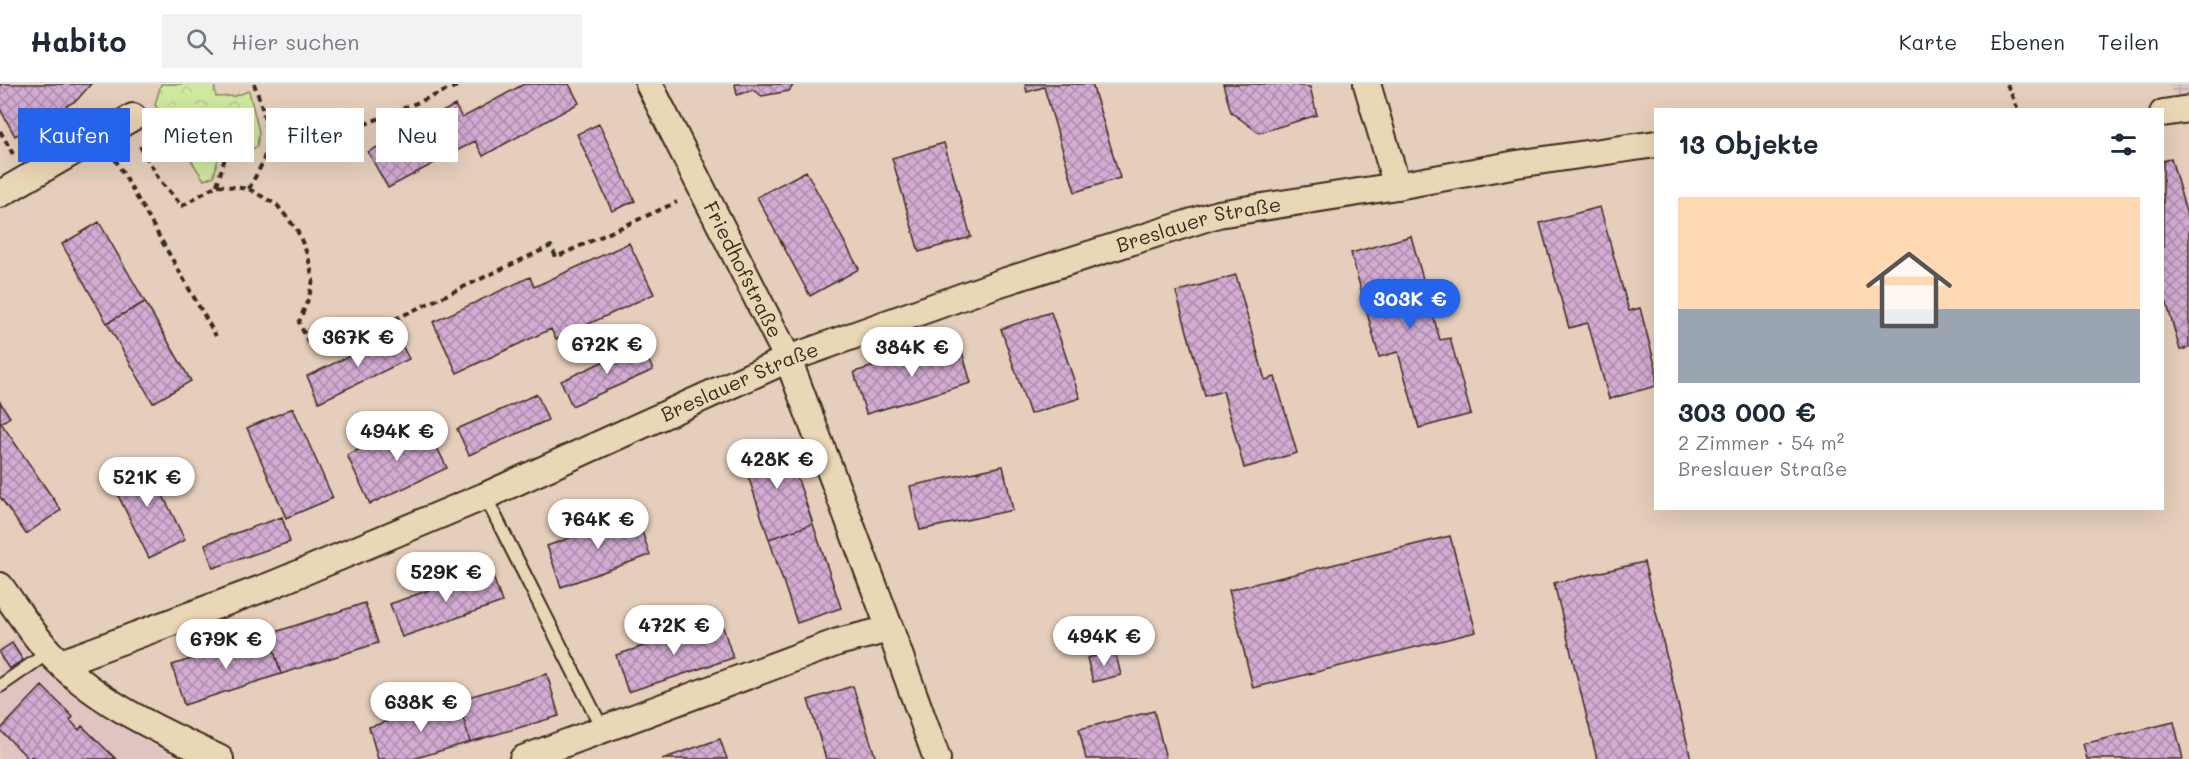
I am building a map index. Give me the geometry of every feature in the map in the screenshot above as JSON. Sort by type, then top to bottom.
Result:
[{"type":"street","name":"Friedhofstraße","points":[[649,84],[788,359],[937,759]]},
{"type":"street","points":[[1367,84],[1397,186]]},
{"type":"street","points":[[2164,112],[2189,109]]},
{"type":"street","name":"Breslauer Straße","points":[[55,657],[272,585],[485,496],[788,359],[1000,283],[1218,214],[1397,186],[1517,164],[1654,144]]},
{"type":"street","points":[[0,194],[55,162]]},
{"type":"street","points":[[0,587],[55,657],[100,696],[143,723],[220,759]]},
{"type":"street","points":[[524,759],[838,642],[890,629]]},
{"type":"lane","points":[[485,496],[603,730]]},
{"type":"lane","points":[[0,686],[55,657]]},
{"type":"path","points":[[249,189],[265,153],[265,129],[261,101],[254,84]]},
{"type":"path","points":[[265,153],[291,155],[462,84]]},
{"type":"path","points":[[2007,84],[2017,108]]},
{"type":"path","points":[[130,121],[160,181],[182,206],[217,185],[249,189],[277,205],[297,230],[308,256],[313,280],[299,322],[308,342],[378,327],[551,246],[556,257],[702,190]]},
{"type":"path","points":[[117,162],[216,336]]},
{"type":"path","points":[[217,185],[224,162]]},
{"type":"shaded area","points":[[2170,84],[2189,84],[2189,109],[2177,111]]},
{"type":"shaded area","points":[[23,631],[98,714],[178,759],[0,759],[0,646]]},
{"type":"green space","points":[[161,84],[214,84],[216,97],[235,96],[249,91],[253,108],[157,108],[155,105]]},
{"type":"green space","points":[[254,112],[259,132],[257,147],[254,148]]},
{"type":"green space","points":[[192,162],[217,162],[214,176],[204,180]]},
{"type":"building","points":[[0,84],[91,84],[77,100],[63,108],[18,108],[18,134],[15,136],[0,109]]},
{"type":"building","points":[[524,84],[569,84],[579,103],[483,156],[475,141],[458,150],[458,111],[462,118]]},
{"type":"building","points":[[735,84],[794,84],[789,91],[762,96],[753,90],[737,95]]},
{"type":"building","points":[[1025,84],[1092,84],[1120,178],[1075,192],[1044,87],[1027,92]]},
{"type":"building","points":[[1223,84],[1286,84],[1310,87],[1317,115],[1259,133],[1231,112]]},
{"type":"building","points":[[599,124],[635,201],[612,211],[577,134]]},
{"type":"building","points":[[944,143],[971,237],[919,252],[892,158]]},
{"type":"building","points":[[376,148],[376,162],[436,162],[388,188],[368,152]]},
{"type":"building","points":[[2171,158],[2189,223],[2189,348],[2180,350],[2164,294],[2164,161]]},
{"type":"building","points":[[806,171],[859,269],[810,296],[757,197]]},
{"type":"building","points":[[1600,207],[1629,311],[1640,308],[1654,360],[1654,387],[1609,399],[1588,323],[1569,328],[1540,223]]},
{"type":"building","points":[[99,222],[145,302],[107,323],[62,244]]},
{"type":"building","points":[[1411,236],[1440,340],[1450,338],[1471,414],[1419,428],[1398,352],[1379,357],[1351,253]]},
{"type":"building","points":[[629,243],[654,294],[556,339],[551,329],[457,373],[433,322],[530,277],[534,287]]},
{"type":"building","points":[[1236,275],[1265,380],[1275,377],[1297,453],[1244,468],[1223,391],[1205,396],[1176,292]]},
{"type":"building","points":[[145,302],[191,381],[153,403],[107,323]]},
{"type":"building","points":[[1051,312],[1080,398],[1030,414],[1001,329]]},
{"type":"building","points":[[396,334],[409,359],[319,402],[307,376]]},
{"type":"building","points":[[959,341],[971,383],[866,414],[854,372]]},
{"type":"building","points":[[641,344],[653,370],[572,406],[561,381]]},
{"type":"building","points":[[537,394],[548,420],[469,455],[457,429]]},
{"type":"building","points":[[0,402],[10,417],[1,423],[61,510],[26,534],[0,497]]},
{"type":"building","points":[[293,408],[333,498],[286,518],[247,428]]},
{"type":"building","points":[[423,419],[447,468],[370,504],[347,455]]},
{"type":"building","points":[[785,441],[813,524],[769,539],[741,455]]},
{"type":"building","points":[[145,459],[185,540],[149,558],[109,477]]},
{"type":"building","points":[[1003,466],[1013,510],[920,530],[910,486]]},
{"type":"building","points":[[636,514],[650,555],[561,587],[547,546]]},
{"type":"building","points":[[282,517],[290,542],[213,568],[205,544]]},
{"type":"building","points":[[813,524],[841,608],[797,623],[769,539]]},
{"type":"building","points":[[1450,536],[1476,632],[1253,688],[1229,590]]},
{"type":"building","points":[[1644,562],[1691,759],[1597,759],[1554,583]]},
{"type":"building","points":[[490,568],[502,602],[402,637],[390,604]]},
{"type":"building","points":[[365,603],[378,643],[281,674],[269,634]]},
{"type":"building","points":[[721,621],[733,658],[628,692],[616,655]]},
{"type":"building","points":[[269,634],[281,674],[184,705],[172,665]]},
{"type":"building","points":[[12,643],[23,660],[9,669],[0,651]]},
{"type":"building","points":[[1115,651],[1121,675],[1093,682],[1087,658]]},
{"type":"building","points":[[547,674],[559,716],[470,742],[458,700]]},
{"type":"building","points":[[42,686],[73,717],[70,720],[79,730],[82,726],[116,759],[35,759],[32,756],[29,759],[0,730]]},
{"type":"building","points":[[853,686],[876,759],[826,759],[808,700]]},
{"type":"building","points":[[458,700],[470,742],[413,759],[378,759],[369,727]]},
{"type":"building","points":[[1154,711],[1166,759],[1086,759],[1079,729]]},
{"type":"building","points":[[2174,722],[2183,759],[2087,759],[2083,744]]},
{"type":"building","points":[[720,739],[727,759],[662,759]]}]
